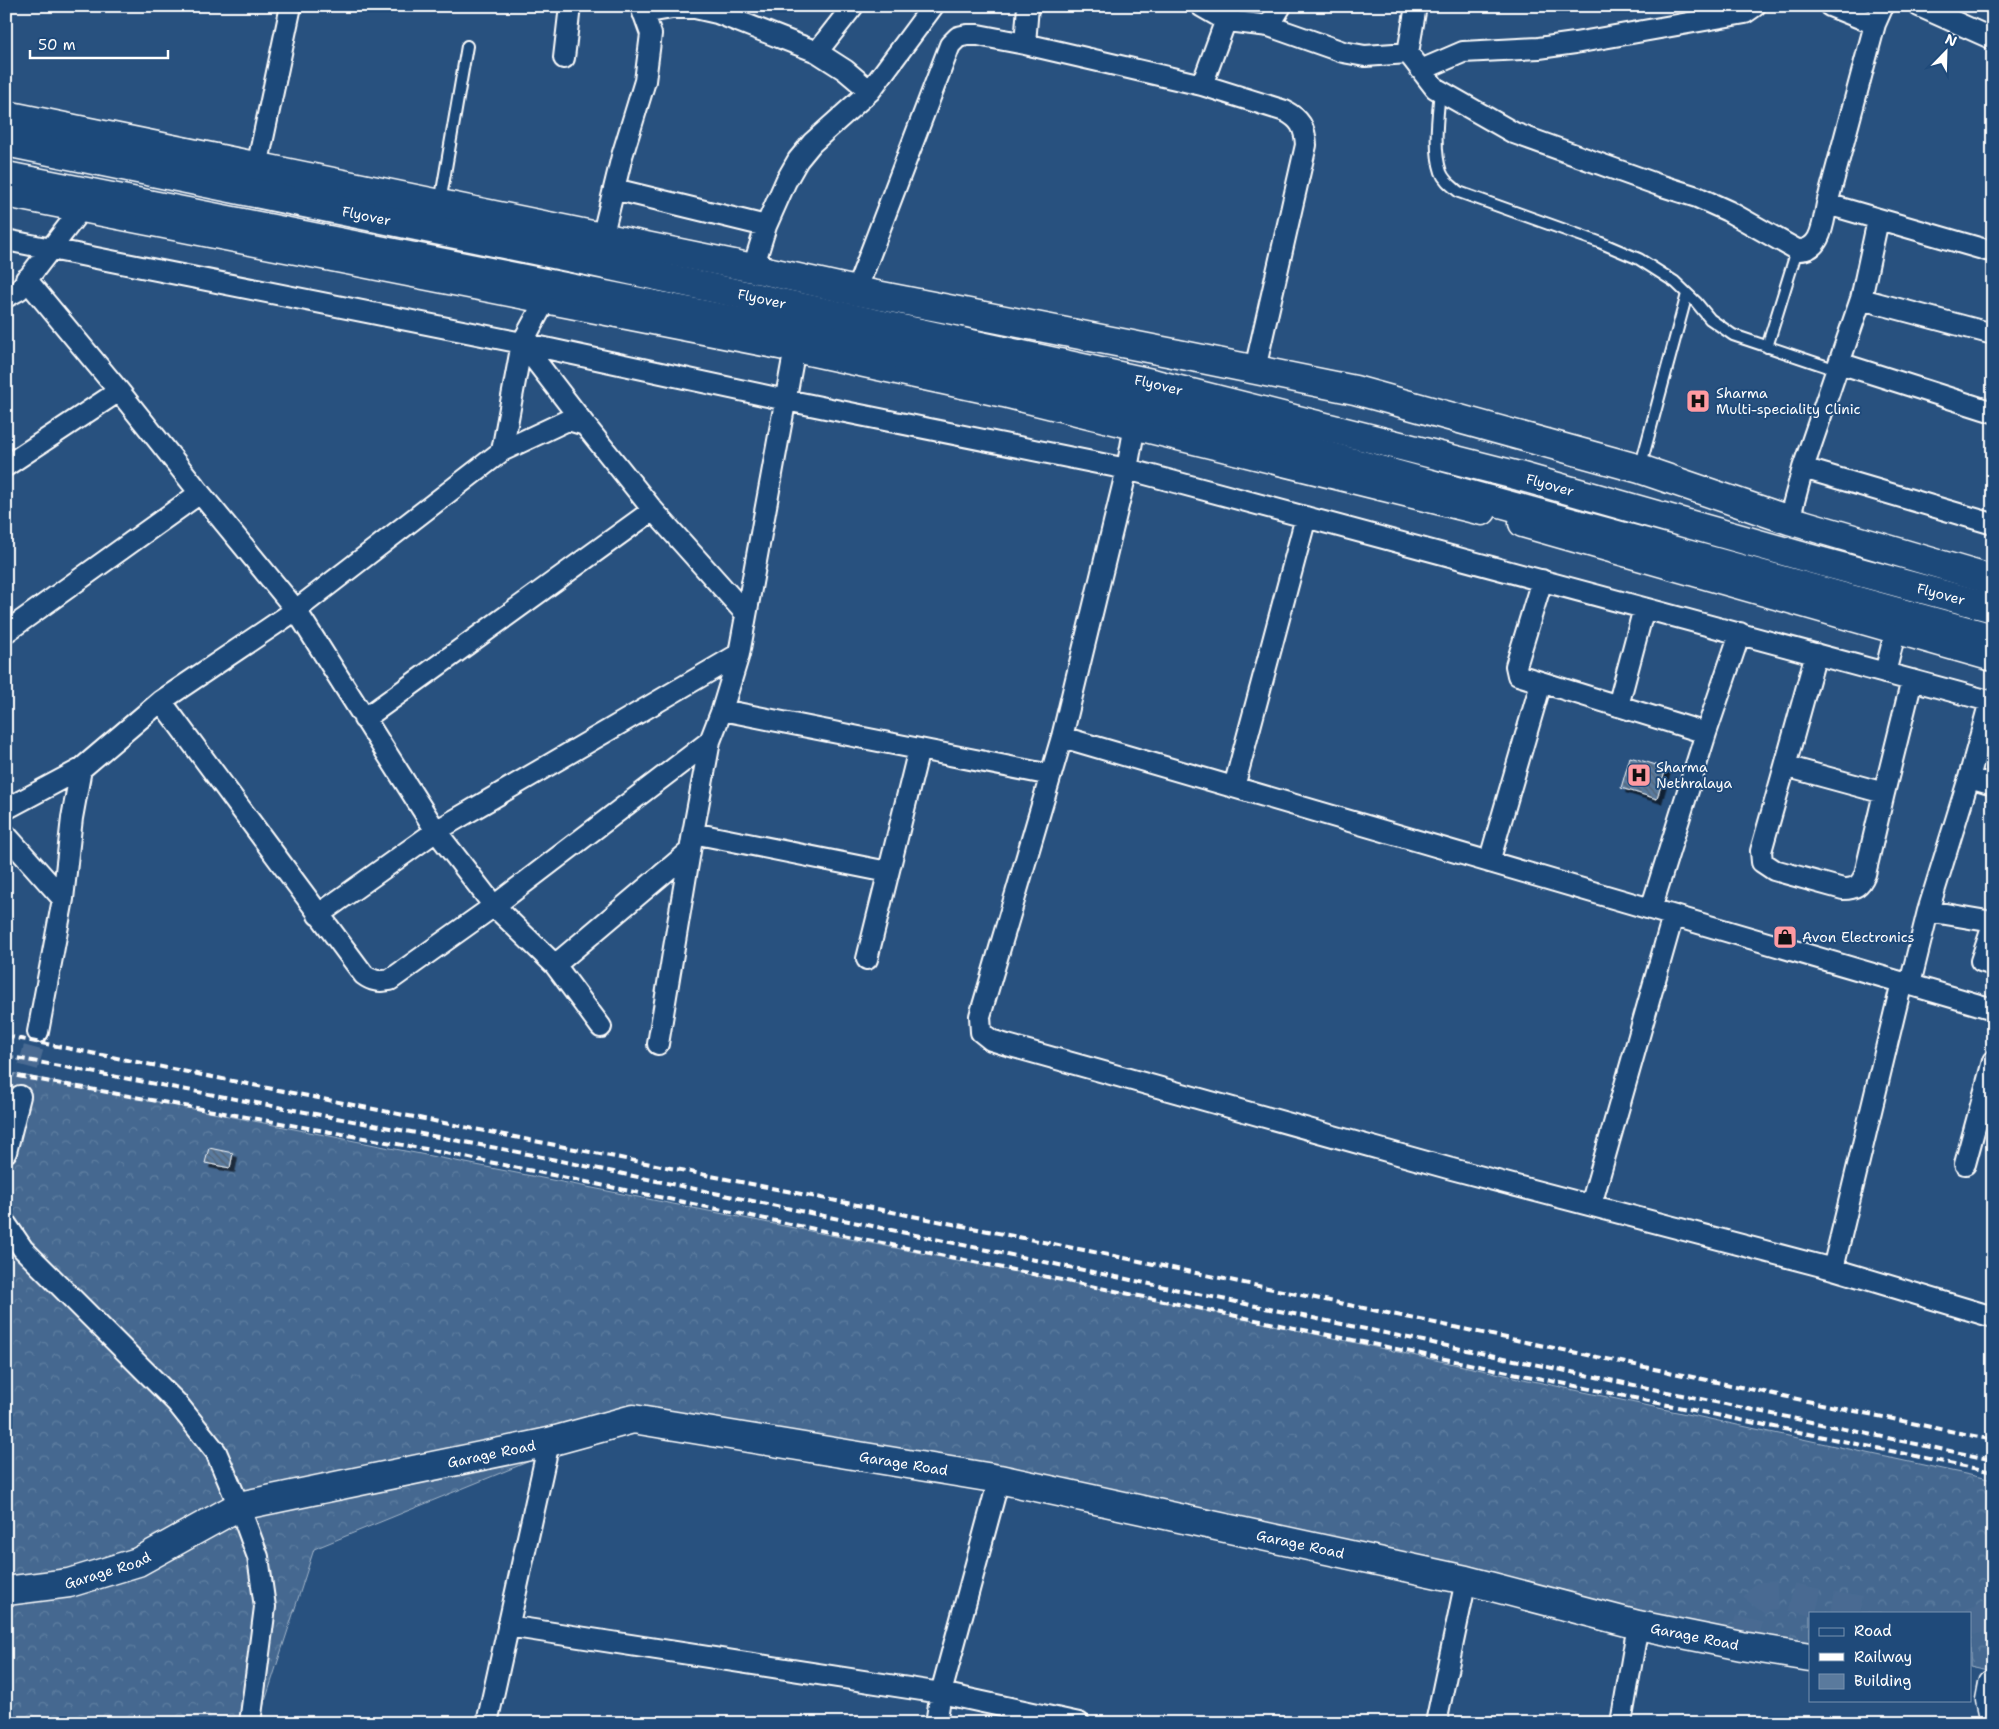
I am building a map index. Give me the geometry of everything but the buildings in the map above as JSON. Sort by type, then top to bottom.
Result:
[{"type":"main road","points":[[6,115],[257,167],[320,197]]},
{"type":"main road","points":[[6,142],[320,197],[440,204],[856,291],[1354,390],[1640,469],[1789,520],[1993,580]]},
{"type":"main road","points":[[6,176],[546,299],[795,348],[1004,393],[1477,510],[1993,657]]},
{"type":"main road","points":[[6,193],[82,208],[316,246]]},
{"type":"main road","name":"Flyover","points":[[320,197],[847,330],[1372,467],[1993,638]]},
{"type":"main road","name":"Flyover","points":[[316,246],[847,330],[1156,384],[1519,476],[1815,560],[1993,608]]},
{"type":"main road","name":"Garage Road","points":[[6,1591],[69,1583],[138,1562],[239,1506],[549,1442],[633,1419],[998,1479],[1466,1580],[1638,1625],[1742,1646],[1809,1657]]},
{"type":"street","points":[[257,167],[291,6]]},
{"type":"street","points":[[564,58],[570,6]]},
{"type":"street","points":[[817,52],[852,6]]},
{"type":"street","points":[[753,268],[766,226],[786,181],[798,160],[812,143],[870,91],[933,6]]},
{"type":"street","points":[[1025,44],[1028,6]]},
{"type":"street","points":[[1201,6],[1229,13],[1343,52],[1365,56],[1408,53]]},
{"type":"street","points":[[1269,26],[1281,6]]},
{"type":"street","points":[[1416,6],[1408,53],[1435,88],[1514,133],[1697,197],[1728,211],[1797,250],[1805,251],[1816,244],[1822,228],[1826,204],[1879,15],[1830,6]]},
{"type":"street","points":[[1421,70],[1463,52],[1539,48],[1575,43],[1745,12],[1754,6]]},
{"type":"street","points":[[1919,6],[1993,39]]},
{"type":"street","points":[[602,238],[645,81],[651,34],[642,10],[695,8],[717,13],[817,52],[845,70],[870,91]]},
{"type":"street","points":[[1202,84],[1229,13]]},
{"type":"street","points":[[856,291],[950,45],[958,37],[967,35],[978,35],[1025,44],[1202,84],[1284,112],[1294,116],[1302,123],[1306,145],[1255,369]]},
{"type":"street","points":[[614,189],[766,226]]},
{"type":"street","points":[[1826,204],[1993,252]]},
{"type":"street","points":[[6,297],[19,290],[82,208]]},
{"type":"street","points":[[1789,520],[1803,468],[1861,299],[1878,220]]},
{"type":"street","points":[[6,240],[522,343],[786,400],[1127,469],[1991,701],[1906,983],[1833,1269]]},
{"type":"street","points":[[26,279],[296,610],[436,831],[494,906],[555,965],[601,1027]]},
{"type":"street","points":[[502,450],[522,343],[546,299]]},
{"type":"street","points":[[1861,299],[1993,334]]},
{"type":"street","points":[[522,343],[653,510],[746,614]]},
{"type":"street","points":[[658,1044],[691,842],[710,741],[722,710],[739,654],[795,348]]},
{"type":"street","points":[[1838,367],[1993,412]]},
{"type":"street","points":[[6,466],[119,391]]},
{"type":"street","points":[[6,809],[81,769],[161,701],[296,610],[502,450],[568,420],[585,425]]},
{"type":"street","points":[[1136,426],[1062,737],[980,1016],[981,1032],[991,1040],[1438,1165],[1833,1269],[1993,1316]]},
{"type":"street","points":[[1803,468],[1993,524]]},
{"type":"street","points":[[6,632],[200,493]]},
{"type":"street","points":[[364,719],[653,510]]},
{"type":"street","points":[[1234,787],[1306,517]]},
{"type":"street","points":[[1542,580],[1516,666],[1518,675],[1706,733]]},
{"type":"street","points":[[1618,706],[1644,608]]},
{"type":"street","points":[[1885,673],[1896,629]]},
{"type":"street","points":[[1651,909],[1706,733],[1740,633]]},
{"type":"street","points":[[318,915],[436,831],[739,654]]},
{"type":"street","points":[[1816,654],[1761,851],[1762,862],[1774,870],[1843,889],[1858,886],[1865,874],[1912,680]]},
{"type":"street","points":[[1489,862],[1541,683]]},
{"type":"street","points":[[161,701],[364,975],[371,980],[381,981],[390,980],[494,906],[710,741]]},
{"type":"street","points":[[722,710],[1051,774]]},
{"type":"street","points":[[1062,737],[1993,1009]]},
{"type":"street","points":[[867,959],[919,749]]},
{"type":"street","points":[[1785,766],[1884,793]]},
{"type":"street","points":[[38,1032],[63,899],[72,818],[81,769]]},
{"type":"street","points":[[1969,778],[1993,785]]},
{"type":"street","points":[[6,835],[63,899]]},
{"type":"street","points":[[691,842],[888,872]]},
{"type":"street","points":[[555,965],[691,842]]},
{"type":"street","points":[[1928,911],[1993,924],[1981,961],[1993,965]]},
{"type":"street","points":[[1591,1205],[1673,916]]},
{"type":"street","points":[[1965,1164],[1993,1062]]},
{"type":"street","points":[[6,1152],[20,1096]]},
{"type":"street","points":[[6,1224],[23,1249],[177,1403],[216,1452],[258,1556],[265,1607],[250,1723]]},
{"type":"street","points":[[487,1723],[549,1442]]},
{"type":"street","points":[[936,1723],[941,1693],[998,1479]]},
{"type":"street","points":[[1436,1723],[1466,1580]]},
{"type":"street","points":[[1621,1723],[1638,1625]]},
{"type":"street","points":[[508,1626],[941,1693],[1079,1723]]},
{"type":"lane","points":[[440,204],[467,46]]},
{"type":"lane","points":[[1440,90],[1438,156],[1441,173],[1447,182],[1460,192],[1599,242],[1639,259],[1675,282],[1710,319],[1733,335],[1767,347],[1838,367]]},
{"type":"lane","points":[[1767,347],[1797,250]]},
{"type":"lane","points":[[1640,469],[1688,294]]},
{"type":"green space","points":[[6,1072],[1133,1295],[1993,1480],[1993,1671],[1972,1666],[1972,1612],[1809,1612],[1809,1646],[633,1419],[314,1549],[258,1723],[6,1723]]},
{"type":"tunnel","points":[[20,1096],[38,1032]]},
{"type":"tunnel","points":[[1742,1646],[1752,1609],[1762,1596],[1783,1595],[1867,1612]]},
{"type":"tunnel","points":[[1972,1621],[1993,1614]]},
{"type":"railway","points":[[6,1036],[1139,1261],[1993,1440]]},
{"type":"railway","points":[[6,1056],[518,1152],[1993,1460]]},
{"type":"railway","points":[[6,1074],[431,1150],[1993,1472]]},
{"type":"place","name":"Sharma Multi-speciality Clinic","points":[[1698,401]]},
{"type":"place","name":"Sharma Nethralaya","points":[[1639,775]]},
{"type":"place","name":"Avon Electronics","points":[[1785,937]]}]
